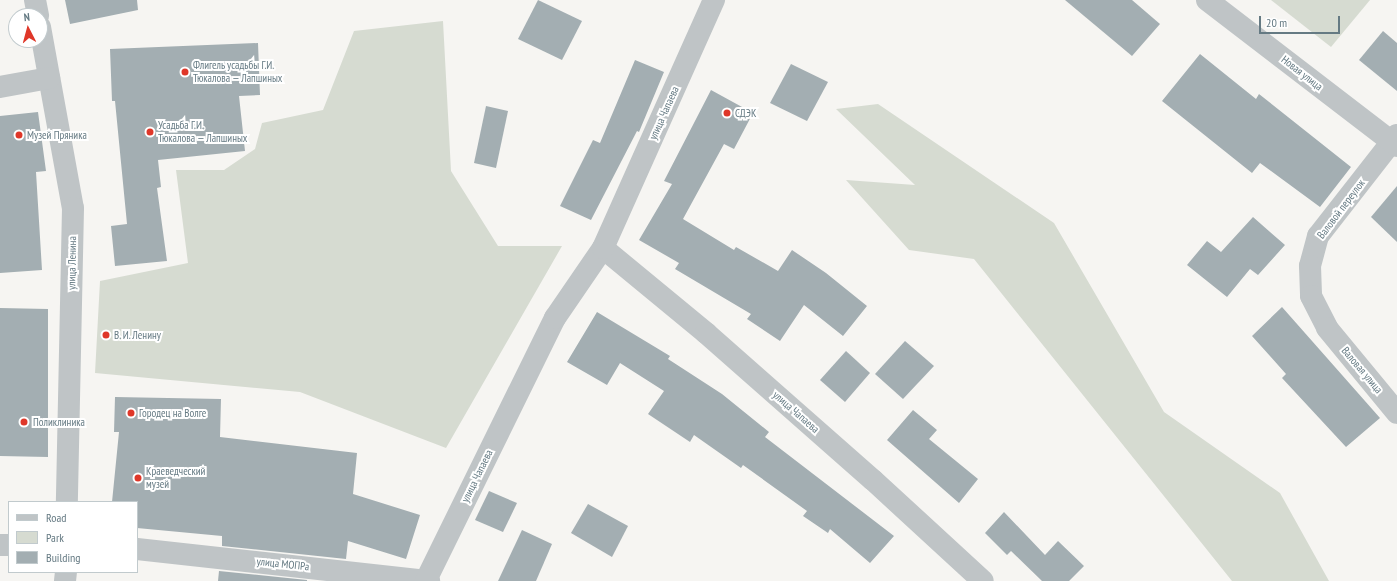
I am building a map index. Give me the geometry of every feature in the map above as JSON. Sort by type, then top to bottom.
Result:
[{"type":"street","name":"улица Чапаева","points":[[427,580],[555,318],[603,248],[714,0]]},
{"type":"street","name":"Новая улица","points":[[1207,0],[1395,141]]},
{"type":"street","name":"улица Ленина","points":[[44,48],[73,208],[67,501]]},
{"type":"street","points":[[0,87],[49,78]]},
{"type":"street","name":"Валовой переулок","points":[[1327,328],[1311,296],[1310,266],[1318,236],[1395,141]]},
{"type":"street","name":"улица Чапаева","points":[[603,248],[706,333],[856,464],[983,581]]},
{"type":"street","name":"Валовая улица","points":[[1327,328],[1397,412]]},
{"type":"street","name":"улица МОПРа","points":[[138,549],[427,580]]},
{"type":"green space","points":[[1271,0],[1370,0],[1331,47]]},
{"type":"green space","points":[[443,21],[451,171],[498,246],[562,246],[446,448],[300,392],[95,373],[100,281],[188,263],[176,170],[224,170],[255,149],[262,123],[323,110],[354,31]]},
{"type":"green space","points":[[878,104],[1054,223],[1164,412],[1280,493],[1329,581],[1232,581],[974,259],[909,250],[846,180],[915,185],[836,109]]},
{"type":"building","points":[[65,0],[137,0],[138,10],[70,24]]},
{"type":"building","points":[[538,0],[582,21],[562,60],[518,39]]},
{"type":"building","points":[[1065,0],[1132,0],[1160,24],[1132,56]]},
{"type":"building","points":[[1383,31],[1397,43],[1397,91],[1359,60]]},
{"type":"building","points":[[258,43],[260,95],[239,96],[245,151],[158,160],[161,187],[157,188],[167,261],[115,266],[111,226],[127,224],[115,101],[112,101],[110,49]]},
{"type":"building","points":[[1200,54],[1256,99],[1259,94],[1351,167],[1320,207],[1260,163],[1252,173],[1162,101]]},
{"type":"building","points":[[635,60],[664,72],[639,132],[637,131],[591,220],[560,206],[593,140],[600,143]]},
{"type":"building","points":[[791,64],[828,82],[807,121],[770,103]]},
{"type":"building","points":[[711,90],[753,113],[734,149],[724,144],[683,219],[734,250],[736,247],[778,271],[792,250],[826,273],[867,306],[843,336],[804,305],[780,341],[747,319],[751,314],[675,269],[679,263],[639,240],[672,184],[664,181]]},
{"type":"building","points":[[486,106],[508,111],[496,168],[474,163]]},
{"type":"building","points":[[38,112],[46,171],[36,172],[42,270],[0,273],[0,116]]},
{"type":"building","points":[[1397,186],[1397,242],[1371,217]]},
{"type":"building","points":[[1253,217],[1285,245],[1258,275],[1250,269],[1227,297],[1187,265],[1207,241],[1221,252]]},
{"type":"building","points":[[1282,307],[1380,418],[1346,447],[1282,378],[1286,374],[1252,336]]},
{"type":"building","points":[[0,308],[48,309],[48,457],[0,456]]},
{"type":"building","points":[[597,312],[670,356],[668,359],[722,394],[769,432],[765,437],[894,536],[870,563],[830,529],[828,533],[803,516],[807,511],[743,465],[741,468],[694,435],[690,442],[648,414],[664,391],[620,363],[607,385],[567,362]]},
{"type":"building","points":[[905,341],[934,366],[903,399],[875,374]]},
{"type":"building","points":[[846,351],[870,373],[845,402],[820,380]]},
{"type":"building","points":[[115,397],[221,399],[220,437],[357,453],[353,494],[420,515],[406,559],[348,541],[346,559],[222,546],[222,536],[138,528],[138,501],[112,501],[119,432],[114,432]]},
{"type":"building","points":[[913,410],[937,430],[929,439],[978,479],[959,503],[887,440]]},
{"type":"building","points":[[489,491],[517,503],[503,532],[475,520]]},
{"type":"building","points":[[588,504],[628,526],[612,557],[571,533]]},
{"type":"building","points":[[1004,512],[1045,555],[1058,541],[1084,566],[1069,581],[1042,581],[1011,551],[1007,555],[985,533]]},
{"type":"building","points":[[522,530],[552,544],[536,581],[498,581]]},
{"type":"building","points":[[219,571],[307,580],[307,581],[218,581]]},
{"type":"place","name":"Флигель усадьбы Г.И. Тюкалова — Лапшиных","points":[[185,72]]},
{"type":"place","name":"СДЭК","points":[[727,113]]},
{"type":"place","name":"Усадьба Г.И. Тюкалова — Лапшиных","points":[[150,132]]},
{"type":"place","name":"Музей Пряника","points":[[19,135]]},
{"type":"place","name":"В. И. Ленину","points":[[106,335]]},
{"type":"place","name":"Городец на Волге","points":[[131,413]]},
{"type":"place","name":"Поликлиника","points":[[24,422]]},
{"type":"place","name":"Краеведческий музей","points":[[138,478]]}]
